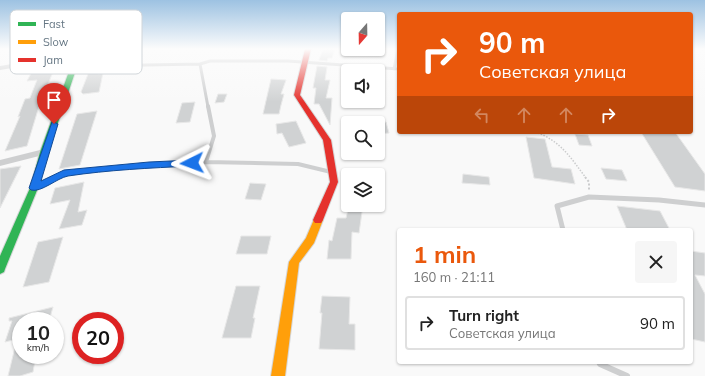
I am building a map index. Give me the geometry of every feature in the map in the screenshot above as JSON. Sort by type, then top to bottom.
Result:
[{"type":"street","points":[[278,376],[294,262],[310,240],[334,182],[334,173],[328,140],[297,95],[303,67]]},
{"type":"street","points":[[0,269],[34,188],[44,152],[71,74]]},
{"type":"street","points":[[0,163],[44,152]]},
{"type":"lane","points":[[200,67],[214,136],[206,162]]},
{"type":"lane","points":[[362,67],[394,69]]},
{"type":"lane","points":[[34,188],[64,173],[149,165],[206,162],[298,164],[334,173]]},
{"type":"lane","points":[[562,228],[557,206],[589,197],[659,200],[705,205]]},
{"type":"lane","points":[[600,364],[627,376]]},
{"type":"path","points":[[541,134],[547,136],[563,148],[588,182],[589,197]]},
{"type":"building","points":[[317,67],[327,67],[325,80],[330,80],[326,98],[332,98],[330,125],[319,104],[314,104],[316,88],[313,88]]},
{"type":"building","points":[[31,74],[52,74],[40,103],[27,146],[5,151],[20,116],[18,117],[25,99],[30,98],[37,80],[27,81]]},
{"type":"building","points":[[88,74],[103,74],[99,92],[83,94],[81,92]]},
{"type":"building","points":[[271,79],[286,80],[281,94],[284,94],[279,114],[263,114]]},
{"type":"building","points":[[218,94],[227,94],[224,102],[215,103]]},
{"type":"building","points":[[195,102],[190,122],[176,123],[182,103]]},
{"type":"building","points":[[97,111],[80,165],[59,169],[77,114]]},
{"type":"building","points":[[296,121],[306,143],[289,147],[282,133],[277,134],[276,124]]},
{"type":"building","points":[[386,122],[389,133],[385,133]]},
{"type":"building","points":[[575,134],[588,135],[592,146],[579,145]]},
{"type":"building","points":[[642,134],[676,134],[705,174],[705,191],[675,187]]},
{"type":"building","points":[[526,137],[545,139],[552,167],[571,169],[575,184],[534,178]]},
{"type":"building","points":[[21,166],[0,208],[0,169]]},
{"type":"building","points":[[601,168],[622,170],[627,181],[606,179]]},
{"type":"building","points":[[463,174],[489,177],[490,185],[462,183]]},
{"type":"building","points":[[84,182],[78,212],[87,210],[82,225],[59,229],[70,200],[50,204],[55,188]]},
{"type":"building","points":[[250,183],[266,184],[261,200],[245,199]]},
{"type":"building","points":[[617,206],[660,211],[669,228],[626,228]]},
{"type":"building","points":[[347,212],[362,212],[359,233],[352,232],[351,259],[327,259],[329,240],[332,241],[337,218],[346,218]]},
{"type":"building","points":[[241,236],[271,236],[267,254],[236,254]]},
{"type":"building","points":[[63,237],[49,282],[23,287],[38,242]]},
{"type":"building","points":[[693,251],[705,253],[705,276],[695,275],[705,294],[705,342],[693,339]]},
{"type":"building","points":[[236,286],[260,286],[253,318],[255,318],[251,338],[222,338]]},
{"type":"building","points":[[322,296],[350,297],[349,324],[355,324],[355,350],[319,349]]},
{"type":"building","points":[[53,307],[52,312],[33,312]]},
{"type":"building","points":[[12,317],[12,321],[9,321],[9,318]]},
{"type":"building","points":[[12,321],[12,340],[5,342]]},
{"type":"building","points":[[12,360],[12,364],[34,364],[33,372],[20,376],[8,376]]},
{"type":"traffic: fast","points":[[0,269],[34,188],[44,152],[71,74]]},
{"type":"traffic: slow","points":[[278,376],[294,262],[310,240],[318,220]]},
{"type":"traffic: jam","points":[[304,67],[297,95],[327,140],[334,182],[318,220]]},
{"type":"route","points":[[54,124],[34,188],[64,173],[149,165],[192,163]]}]
